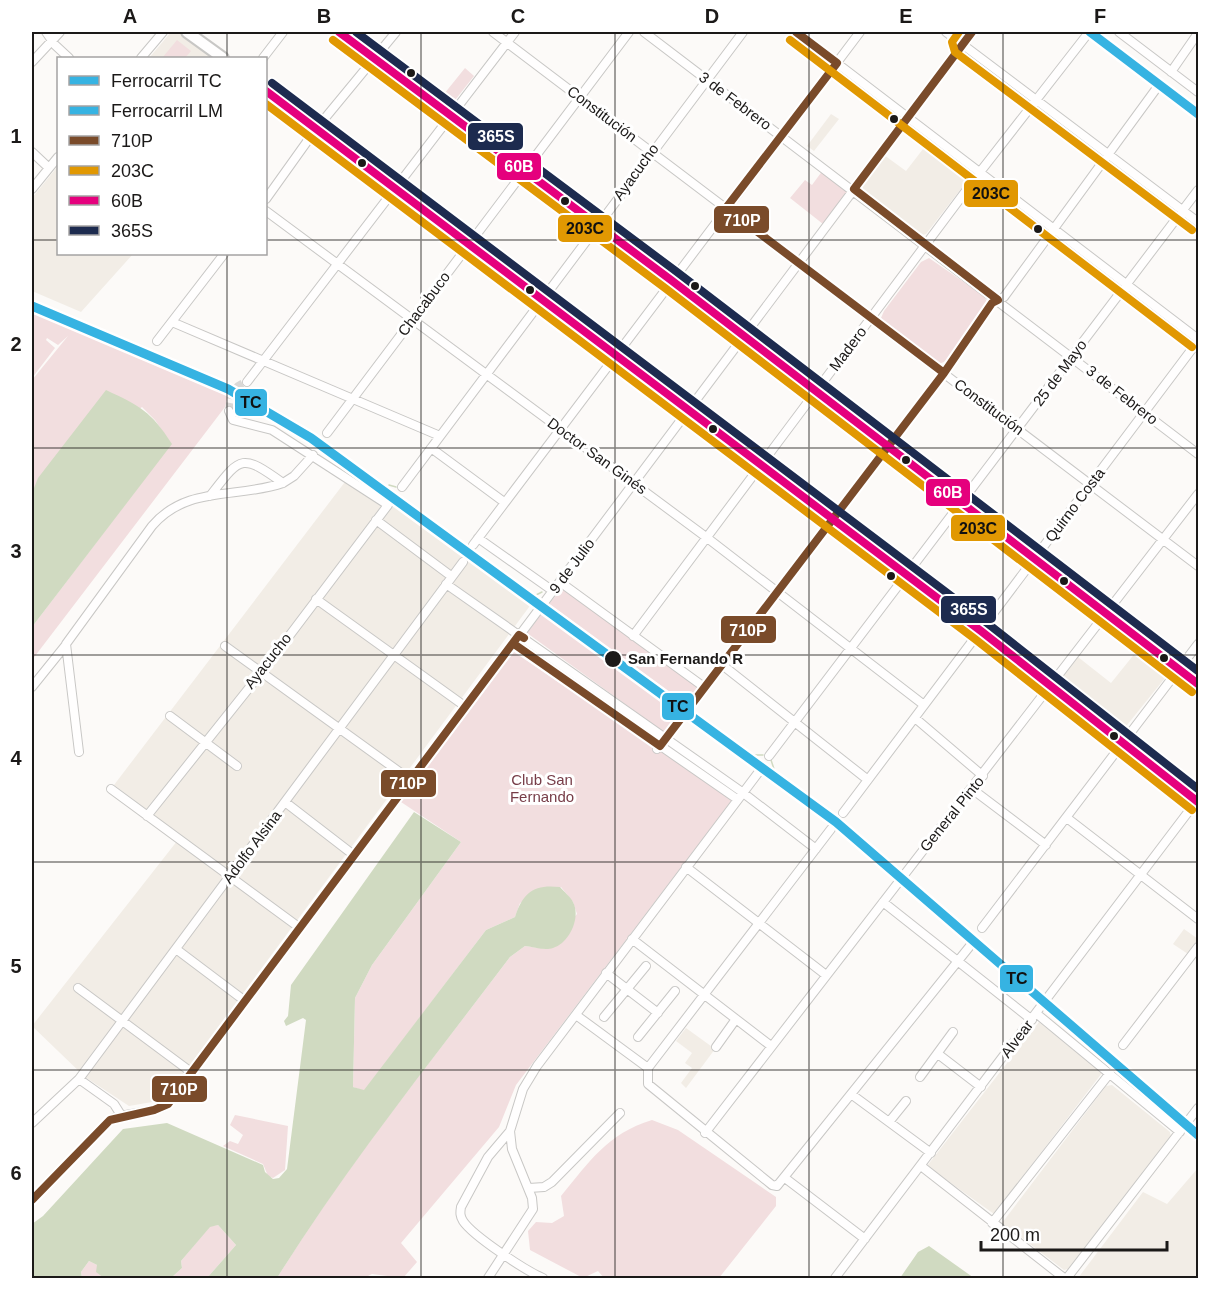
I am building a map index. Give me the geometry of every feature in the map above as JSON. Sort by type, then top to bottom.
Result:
[{"type":"main road","points":[[187,32],[222,57]]},
{"type":"main road","points":[[339,32],[671,280],[887,447],[1109,613],[1198,684]]},
{"type":"main road","points":[[267,92],[543,299],[906,577],[981,631],[1198,801]]},
{"type":"street","points":[[46,32],[68,57]]},
{"type":"street","points":[[32,62],[60,32]]},
{"type":"street","points":[[142,57],[163,32]]},
{"type":"street","points":[[264,57],[283,32]]},
{"type":"street","points":[[267,198],[316,129],[396,32]]},
{"type":"street","name":"Constitución","points":[[493,32],[1198,566]]},
{"type":"street","points":[[247,382],[515,32]]},
{"type":"street","name":"Chacabuco","points":[[327,433],[628,32]]},
{"type":"street","name":"3 de Febrero","points":[[644,32],[854,189],[925,246],[1198,454]]},
{"type":"street","name":"Ayacucho","points":[[402,487],[598,226],[651,151],[743,32]]},
{"type":"street","points":[[796,32],[1198,340]]},
{"type":"street","points":[[553,591],[476,541],[614,355],[860,32]]},
{"type":"street","points":[[945,32],[1036,98],[1198,222]]},
{"type":"street","name":"9 de Julio","points":[[32,1200],[104,1124],[121,1115],[158,1110],[168,1104],[412,781],[797,262],[972,32]]},
{"type":"street","points":[[1119,32],[1198,92]]},
{"type":"street","points":[[1171,72],[1198,33]]},
{"type":"street","name":"Madero","points":[[633,636],[980,172],[1086,36]]},
{"type":"street","points":[[658,747],[944,373],[992,303],[1004,297],[1156,89]]},
{"type":"street","points":[[32,152],[49,168]]},
{"type":"street","points":[[32,189],[57,158]]},
{"type":"street","name":"25 de Mayo","points":[[770,756],[1198,190]]},
{"type":"street","name":"Doctor San Ginés","points":[[267,212],[414,318],[559,429],[777,590],[924,705]]},
{"type":"street","points":[[157,341],[223,255]]},
{"type":"street","points":[[172,322],[440,436]]},
{"type":"street","name":"Quirno Costa","points":[[843,813],[1198,340]]},
{"type":"street","points":[[32,687],[161,515],[174,506],[210,496],[283,483],[294,476],[312,455],[272,430],[233,420],[229,411]]},
{"type":"street","points":[[431,448],[504,502]]},
{"type":"street","name":"Ayacucho","points":[[147,816],[388,505],[312,455]]},
{"type":"street","points":[[210,496],[233,467],[246,462],[256,464],[283,483]]},
{"type":"street","name":"General Pinto","points":[[705,1133],[1109,613],[1198,494]]},
{"type":"street","points":[[376,520],[451,576]]},
{"type":"street","name":"Adolfo Alsina","points":[[32,1123],[79,1079],[463,562]]},
{"type":"street","points":[[560,582],[704,687]]},
{"type":"street","points":[[446,584],[665,738],[740,796],[816,849]]},
{"type":"street","points":[[316,599],[466,707]]},
{"type":"street","points":[[66,644],[79,752]]},
{"type":"street","points":[[514,644],[658,747],[740,796]]},
{"type":"street","points":[[982,928],[1198,644]]},
{"type":"street","points":[[225,646],[412,781]]},
{"type":"street","points":[[722,664],[868,780]]},
{"type":"street","points":[[170,716],[237,766]]},
{"type":"street","points":[[915,718],[983,776]]},
{"type":"street","points":[[543,1278],[482,1239],[465,1224],[460,1211],[488,1157],[510,1131],[526,1084],[758,773]]},
{"type":"street","points":[[111,789],[300,928]]},
{"type":"street","points":[[972,789],[1046,845]]},
{"type":"street","name":"Alvear","points":[[835,1278],[1198,801]]},
{"type":"street","points":[[285,802],[355,856]]},
{"type":"street","points":[[1066,818],[1198,919]]},
{"type":"street","points":[[831,829],[648,1068],[646,1079],[648,1084],[705,1133],[772,1185],[777,1186],[970,946]]},
{"type":"street","points":[[686,867],[826,975]]},
{"type":"street","points":[[883,902],[957,962],[1110,1073],[1180,1132]]},
{"type":"street","points":[[632,939],[771,1046]]},
{"type":"street","points":[[1123,1046],[1198,947]]},
{"type":"street","points":[[176,949],[245,1001]]},
{"type":"street","points":[[604,1017],[646,966]]},
{"type":"street","points":[[606,974],[658,1012]]},
{"type":"street","points":[[78,988],[191,1072]]},
{"type":"street","points":[[638,1037],[675,991]]},
{"type":"street","points":[[576,1015],[648,1068]]},
{"type":"street","points":[[716,1047],[736,1019]]},
{"type":"street","points":[[920,1077],[954,1032]]},
{"type":"street","points":[[938,1054],[981,1087]]},
{"type":"street","points":[[992,1223],[1110,1073]]},
{"type":"street","points":[[79,1079],[114,1104],[121,1115]]},
{"type":"street","points":[[851,1094],[931,1153]]},
{"type":"street","points":[[889,1122],[906,1101]]},
{"type":"street","points":[[921,1166],[1066,1278],[1198,1108]]},
{"type":"street","points":[[529,1188],[544,1187],[552,1182],[620,1113]]},
{"type":"street","points":[[488,1278],[533,1209],[529,1188],[512,1149],[510,1131]]},
{"type":"street","points":[[785,1178],[864,1239]]},
{"type":"shaded area","points":[[171,32],[180,32],[213,57],[150,57]]},
{"type":"shaded area","points":[[831,114],[839,119],[814,151],[807,146]]},
{"type":"shaded area","points":[[930,140],[974,172],[926,234],[922,235],[863,189],[862,185],[884,155],[906,171]]},
{"type":"shaded area","points":[[57,167],[57,255],[132,255],[81,312],[32,291],[32,198]]},
{"type":"shaded area","points":[[106,390],[144,411],[158,424],[172,444],[32,627],[32,493],[38,478]]},
{"type":"shaded area","points":[[351,474],[532,603],[164,1100],[129,1106],[85,1077],[32,1026],[181,836],[114,785]]},
{"type":"shaded area","points":[[1140,647],[1169,669],[1169,673],[1119,735],[1056,684],[1078,657],[1111,683]]},
{"type":"shaded area","points":[[414,812],[461,842],[372,965],[355,998],[353,1087],[364,1090],[486,930],[515,917],[522,901],[531,892],[543,887],[560,887],[572,900],[576,915],[569,935],[559,945],[550,949],[525,946],[510,957],[360,1155],[277,1278],[207,1278],[236,1245],[218,1225],[210,1227],[181,1261],[182,1268],[171,1278],[104,1278],[96,1272],[97,1265],[89,1261],[81,1272],[82,1278],[32,1278],[32,1224],[43,1216],[123,1129],[167,1123],[263,1165],[265,1172],[273,1179],[279,1178],[287,1169],[306,1020],[303,1018],[286,1026],[284,1021],[288,1016],[291,985]]},
{"type":"shaded area","points":[[1184,929],[1198,939],[1188,954],[1173,944]]},
{"type":"shaded area","points":[[1039,1022],[1102,1073],[994,1214],[927,1166]]},
{"type":"shaded area","points":[[686,1028],[715,1049],[686,1088],[681,1083],[692,1068],[685,1063],[692,1053],[676,1041]]},
{"type":"shaded area","points":[[1112,1085],[1170,1132],[1171,1137],[1068,1269],[1064,1270],[1002,1223],[1106,1086]]},
{"type":"shaded area","points":[[1198,1168],[1198,1278],[1078,1278],[1143,1192],[1167,1204]]},
{"type":"shaded area","points":[[929,1246],[974,1278],[900,1278],[918,1252]]},
{"type":"green space","points":[[177,40],[191,51],[186,57],[163,57]]},
{"type":"green space","points":[[465,68],[474,76],[452,104],[448,105],[440,99]]},
{"type":"green space","points":[[823,170],[848,188],[848,192],[823,224],[790,198],[805,180],[812,185]]},
{"type":"green space","points":[[929,258],[984,296],[987,302],[946,361],[939,364],[885,324],[881,318],[921,262]]},
{"type":"green space","points":[[32,309],[228,396],[225,407],[32,660],[32,627],[171,444],[155,420],[142,407],[32,493],[32,380],[68,336],[58,345],[47,338],[46,340],[55,348],[32,378]]},
{"type":"green space","points":[[562,588],[699,688],[687,705],[549,604]]},
{"type":"green space","points":[[543,612],[681,712],[665,733],[527,633]]},
{"type":"green space","name":"Club San Fernando","points":[[514,652],[732,800],[516,1085],[499,1127],[401,1243],[417,1262],[403,1278],[372,1274],[364,1278],[277,1278],[360,1155],[510,957],[525,946],[546,949],[577,914],[573,902],[561,887],[520,903],[515,917],[486,930],[364,1091],[353,1087],[355,998],[372,965],[461,842],[401,802]]},
{"type":"green space","points":[[235,1115],[288,1126],[285,1170],[273,1178],[268,1176],[263,1164],[223,1146],[230,1141],[238,1144],[243,1135],[230,1125]]},
{"type":"green space","points":[[652,1120],[678,1130],[776,1197],[776,1206],[719,1278],[604,1278],[598,1271],[583,1278],[530,1250],[528,1231],[536,1222],[552,1223],[564,1216],[561,1196],[600,1150],[623,1133]]},
{"type":"green space","points":[[218,1225],[236,1245],[207,1278],[171,1278],[182,1268],[181,1261],[210,1226]]},
{"type":"green space","points":[[89,1261],[97,1265],[104,1278],[82,1278],[81,1272]]},
{"type":"waterway","points":[[242,386],[251,395]]},
{"type":"waterway","points":[[247,402],[248,408]]},
{"type":"waterway","points":[[389,485],[396,487]]},
{"type":"waterway","points":[[536,595],[542,592]]},
{"type":"waterway","points":[[532,601],[534,606]]},
{"type":"waterway","points":[[754,755],[763,755]]},
{"type":"waterway","points":[[771,760],[774,769]]},
{"type":"waterway","points":[[750,761],[754,768]]},
{"type":"waterway","points":[[763,773],[770,774]]},
{"type":"tunnel","points":[[229,411],[235,389],[247,382]]},
{"type":"rail line","name":"LM","points":[[1090,32],[1198,114]]},
{"type":"rail line","name":"TC","points":[[32,306],[228,389],[311,438],[836,822],[1198,1135]]},
{"type":"transit line","name":"60B","points":[[339,32],[671,280],[1198,684]]},
{"type":"transit line","name":"365S","points":[[356,32],[677,272],[1198,671]]},
{"type":"transit line","name":"710P","points":[[796,32],[837,63],[726,208],[944,373]]},
{"type":"transit line","name":"203C","points":[[959,32],[952,42],[955,52],[1192,230]]},
{"type":"transit line","name":"710P","points":[[514,644],[660,746],[944,373],[992,303],[998,300],[854,189],[972,32]]},
{"type":"transit line","name":"203C","points":[[333,40],[665,288],[1192,692]]},
{"type":"transit line","name":"203C","points":[[790,40],[1192,347]]},
{"type":"transit line","name":"365S","points":[[272,83],[987,623],[1198,789]]},
{"type":"transit line","name":"60B","points":[[267,92],[981,631],[1198,802]]},
{"type":"transit line","name":"203C","points":[[267,105],[975,639],[1192,810]]},
{"type":"transit line","name":"710P","points":[[32,1200],[110,1120],[154,1110],[168,1104],[519,635],[524,638]]},
{"type":"place","name":"San Fernando R","points":[[613,659]]}]
